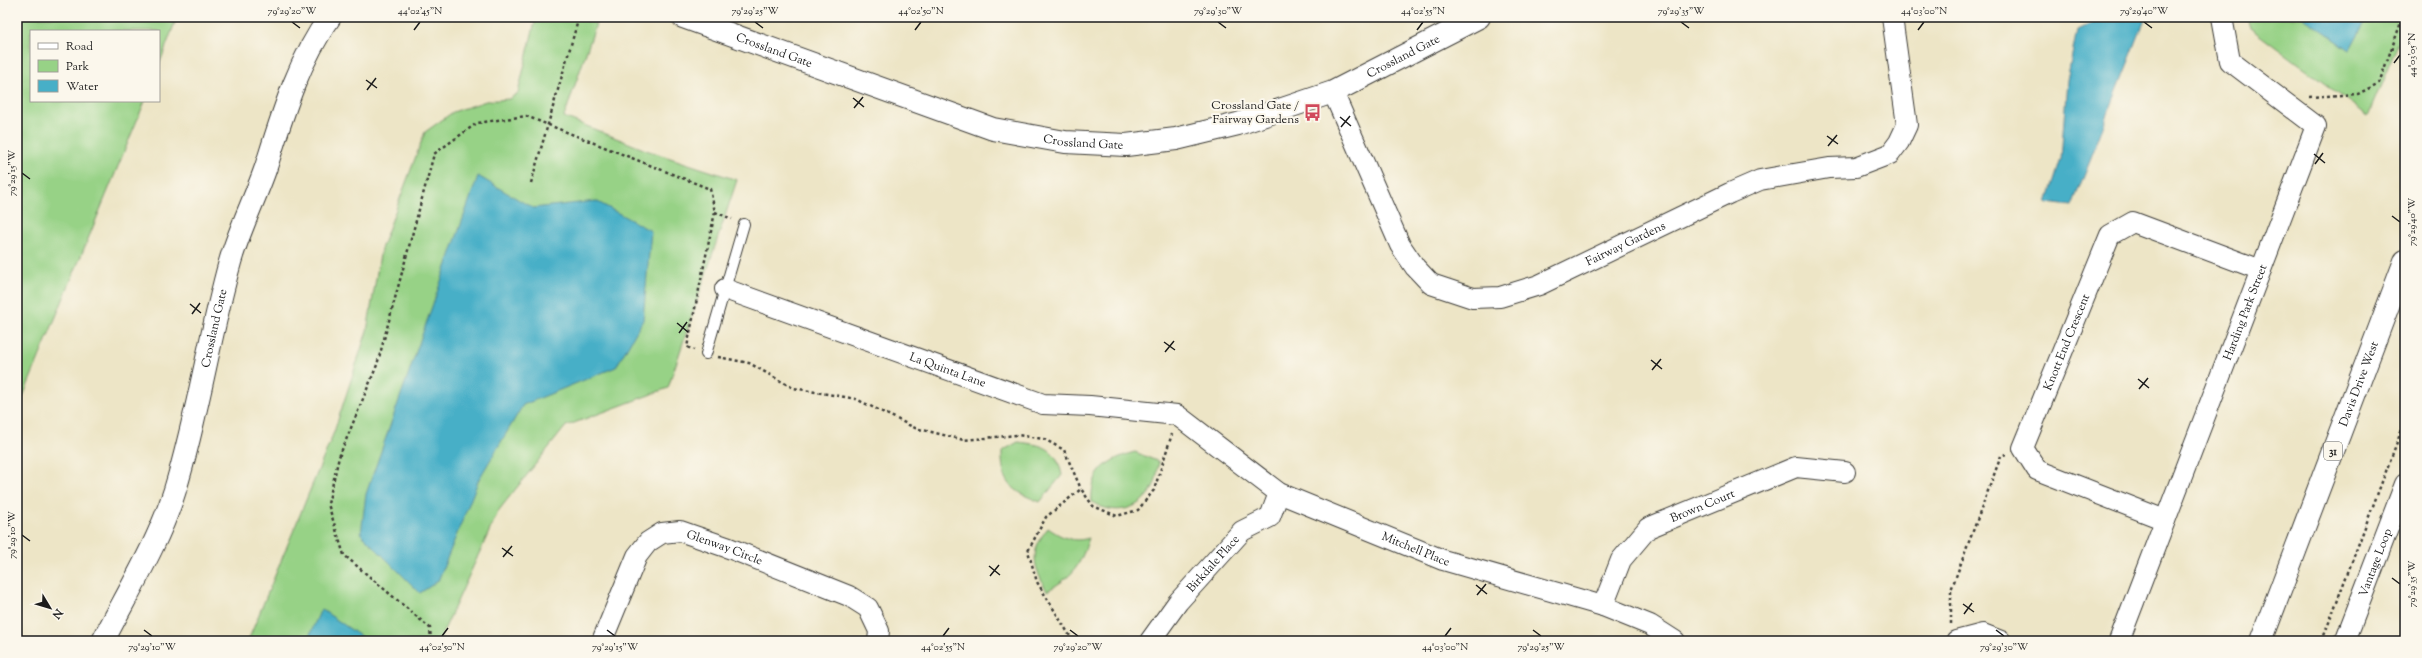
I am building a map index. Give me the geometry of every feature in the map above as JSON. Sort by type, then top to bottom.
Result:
[{"type":"street","name":"Crossland Gate","points":[[103,641],[150,550],[175,491],[203,382],[215,320],[231,260],[261,182],[286,106],[315,38],[330,17]]},
{"type":"street","name":"Crossland Gate","points":[[683,17],[993,129],[1065,142],[1126,144],[1176,139],[1238,124],[1333,92],[1479,17]]},
{"type":"street","name":"Fairway Gardens","points":[[1333,92],[1400,245],[1415,267],[1432,284],[1473,298],[1500,296],[1539,285],[1723,196],[1760,180],[1829,168],[1856,167],[1890,154],[1899,142],[1907,125],[1892,17]]},
{"type":"street","name":"Harding Park Street","points":[[2119,641],[2316,126],[2230,61],[2222,17]]},
{"type":"street","name":"Knott End Crescent","points":[[2023,448],[2110,236],[2133,222],[2261,270]]},
{"type":"street","name":"Davis Drive West","points":[[2261,641],[2405,261]]},
{"type":"street","name":"La Quinta Lane","points":[[725,289],[1043,404],[1090,406],[1177,415]]},
{"type":"street","name":"Mitchell Place","points":[[1177,415],[1279,493],[1443,560],[1603,606],[1650,625],[1675,641]]},
{"type":"street","points":[[2023,448],[2037,470],[2165,520]]},
{"type":"street","name":"Brown Court","points":[[1603,606],[1621,560],[1648,528],[1796,467],[1845,472]]},
{"type":"street","name":"Vantage Loop","points":[[2345,641],[2405,484]]},
{"type":"street","name":"Birkdale Place","points":[[1150,641],[1178,602],[1242,531],[1270,517],[1279,493]]},
{"type":"street","name":"Glenway Circle","points":[[602,641],[637,556],[648,542],[662,533],[680,531],[729,548],[848,596],[868,608],[879,631],[878,641]]},
{"type":"street","points":[[1953,634],[1983,634],[2001,641]]},
{"type":"lane","points":[[706,354],[744,224]]},
{"type":"path","points":[[531,183],[579,17]]},
{"type":"path","points":[[2281,99],[2358,94],[2379,82],[2403,17]]},
{"type":"path","points":[[432,641],[430,628],[344,555],[328,504],[339,457],[377,365],[434,154],[477,123],[526,116],[710,189],[714,212],[687,347],[706,354],[748,363],[793,388],[856,399],[915,428],[964,440],[1017,435],[1044,439],[1064,450],[1081,489],[1093,506],[1117,516],[1138,510],[1154,490],[1177,415]]},
{"type":"path","points":[[714,212],[744,224]]},
{"type":"path","points":[[2322,641],[2405,422]]},
{"type":"path","points":[[1953,634],[1951,590],[2001,456],[2023,448]]},
{"type":"path","points":[[1073,641],[1037,582],[1028,551],[1046,517],[1081,489]]},
{"type":"green space","points":[[17,17],[177,17],[160,62],[160,30],[30,30],[30,102],[145,102],[17,411]]},
{"type":"green space","points":[[536,17],[576,17],[596,24],[564,117],[646,150],[737,180],[668,388],[566,426],[499,510],[439,641],[248,641],[334,432],[367,331],[381,249],[425,132],[453,112],[486,101],[509,99],[518,93]]},
{"type":"green space","points":[[2247,17],[2405,17],[2405,27],[2368,116],[2250,28]]},
{"type":"green space","points":[[1018,442],[1035,444],[1048,449],[1056,458],[1059,466],[1062,475],[1040,502],[1022,494],[1010,484],[1006,478],[1002,462],[1002,451]]},
{"type":"green space","points":[[1135,452],[1159,462],[1153,487],[1148,495],[1134,506],[1118,510],[1109,509],[1092,502],[1094,482],[1103,468],[1117,458]]},
{"type":"green space","points":[[1048,528],[1067,538],[1078,540],[1089,538],[1082,557],[1074,570],[1064,580],[1047,591],[1036,566],[1035,559],[1038,544]]},
{"type":"water","points":[[2104,17],[2146,17],[2072,206],[2047,203],[2061,159],[2067,80],[2077,30]]},
{"type":"water","points":[[2302,17],[2368,17],[2350,50]]},
{"type":"water","points":[[478,176],[533,208],[596,201],[651,231],[643,320],[616,367],[523,405],[479,479],[438,581],[420,593],[361,534],[366,494]]},
{"type":"water","points":[[321,609],[366,640],[366,641],[307,641]]},
{"type":"place","name":"Crossland Gate / Fairway Gardens","points":[[1312,112]]}]
